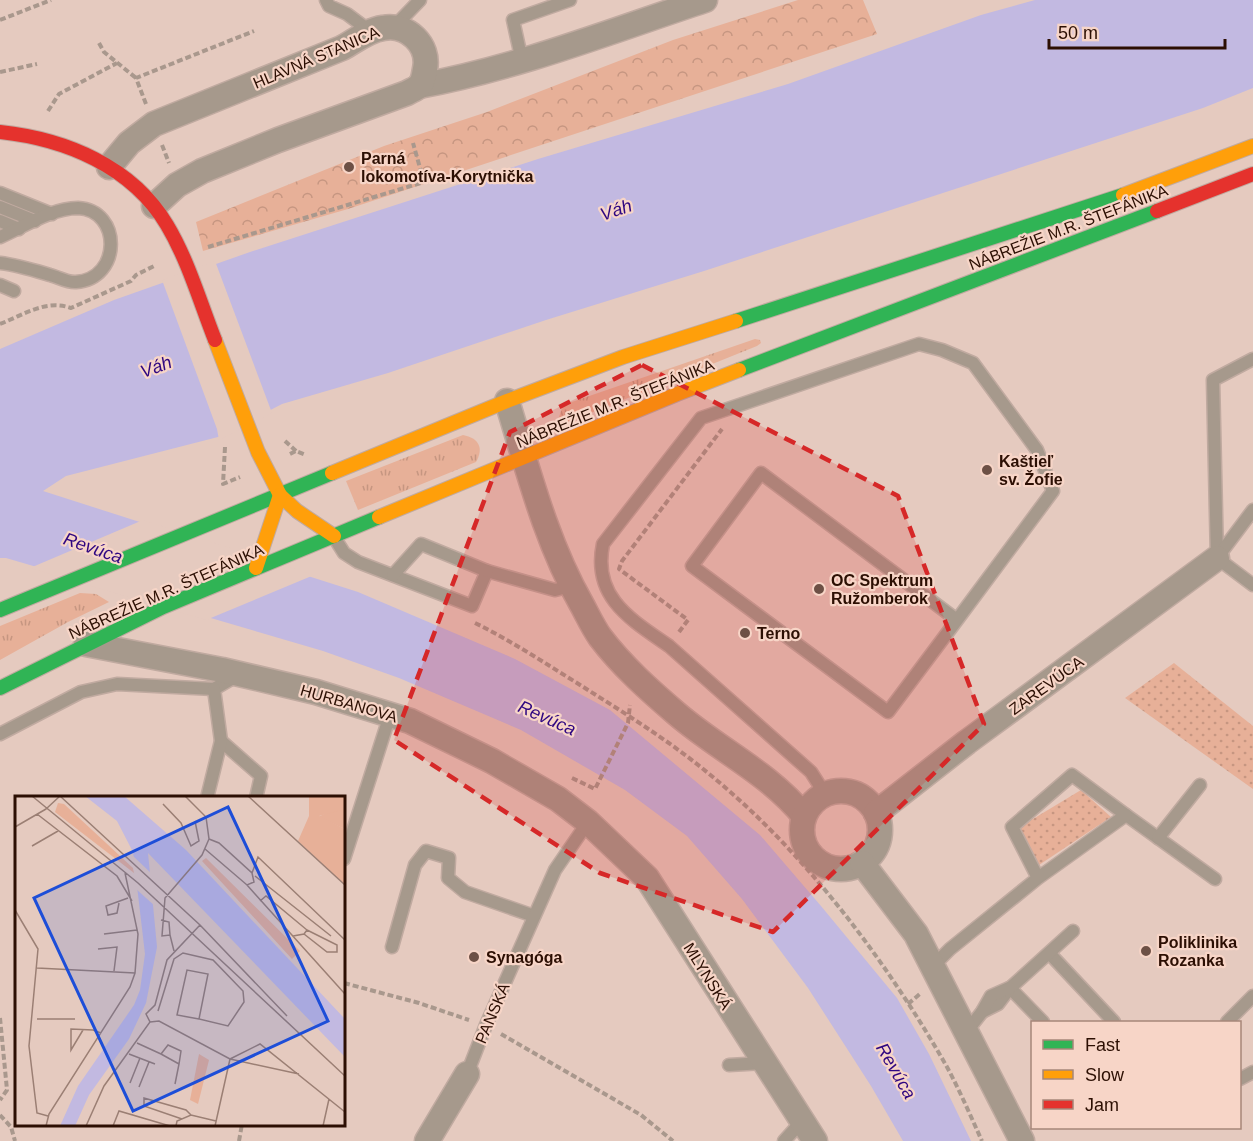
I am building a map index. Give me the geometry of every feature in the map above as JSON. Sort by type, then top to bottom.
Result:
[{"type":"main road","points":[[0,132],[38,136],[73,148],[130,181],[154,206],[173,236],[258,452],[280,495],[297,511],[334,536]]},
{"type":"main road","name":"NÁBREŽIE M.R. ŠTEFÁNIKA","points":[[0,610],[507,401],[623,357],[1094,206],[1253,146]]},
{"type":"main road","name":"NÁBREŽIE M.R. ŠTEFÁNIKA","points":[[0,688],[147,615],[677,394],[1253,174]]},
{"type":"main road","points":[[256,568],[280,495]]},
{"type":"street","points":[[154,206],[177,184],[202,171],[419,86],[463,78],[522,61],[705,0]]},
{"type":"street","name":"HLAVNÁ STANICA","points":[[109,167],[129,143],[154,124],[342,48],[383,29],[413,35],[420,42],[425,53],[425,70],[419,86]]},
{"type":"street","points":[[507,401],[536,499],[559,561],[599,636],[642,683],[680,717],[771,782],[804,816]]},
{"type":"street","name":"ZAREVÚCA","points":[[876,813],[967,742],[1217,558]]},
{"type":"street","name":"HURBANOVA","points":[[86,644],[222,670],[316,692],[410,721],[492,761],[558,799],[588,822]]},
{"type":"street","points":[[845,791],[855,793],[871,805],[876,813],[879,822],[878,841],[869,857],[862,863],[846,869],[830,868],[816,860],[806,848],[802,832],[804,816],[816,800],[825,794],[845,791]]},
{"type":"street","name":"MLYNSKÁ","points":[[588,822],[647,878],[809,1131]]},
{"type":"street","points":[[862,863],[916,934],[1023,1141]]},
{"type":"street","name":"PANSKÁ","points":[[428,1141],[467,1074]]},
{"type":"lane","points":[[326,0],[329,6],[383,29],[420,0]]},
{"type":"lane","points":[[522,61],[513,20],[570,0]]},
{"type":"lane","points":[[0,193],[51,214]]},
{"type":"lane","points":[[0,207],[35,221]]},
{"type":"lane","points":[[0,263],[74,282],[91,279],[103,269],[110,258],[112,239],[101,219],[89,211],[78,208],[51,214],[1,236]]},
{"type":"lane","points":[[0,221],[19,229]]},
{"type":"lane","points":[[0,285],[14,291]]},
{"type":"lane","points":[[825,794],[812,772],[669,646],[624,613],[612,601],[603,582],[599,562],[603,544],[701,418],[919,344],[942,350],[973,363],[1037,450],[1053,491],[957,620],[888,712],[692,566],[761,473],[957,620]]},
{"type":"lane","points":[[1217,558],[1213,380],[1253,359]]},
{"type":"lane","points":[[1217,558],[1253,510]]},
{"type":"lane","points":[[334,536],[344,553],[358,562],[472,606],[487,571]]},
{"type":"lane","points":[[393,575],[421,544],[487,571],[555,590],[571,586]]},
{"type":"lane","points":[[1217,558],[1253,585]]},
{"type":"lane","points":[[0,734],[81,692],[117,684],[214,689],[238,675]]},
{"type":"lane","points":[[207,796],[221,741],[214,689]]},
{"type":"lane","points":[[345,856],[390,715]]},
{"type":"lane","points":[[221,741],[261,776],[256,796]]},
{"type":"lane","points":[[1038,878],[1012,827],[1072,775],[1215,879]]},
{"type":"lane","points":[[1158,838],[1200,785]]},
{"type":"lane","points":[[932,967],[950,949],[1038,878],[1126,815]]},
{"type":"lane","name":"PANSKÁ","points":[[467,1074],[486,1025],[555,870],[588,822]]},
{"type":"lane","points":[[392,947],[415,865],[426,850],[449,858],[448,878],[465,892],[534,916]]},
{"type":"lane","points":[[967,1031],[982,1012],[998,1004],[1010,988],[1073,932]]},
{"type":"lane","points":[[1050,954],[1112,1021]]},
{"type":"lane","points":[[1010,988],[1041,1021]]},
{"type":"lane","points":[[1229,1021],[1253,996]]},
{"type":"lane","points":[[729,1065],[764,1063]]},
{"type":"lane","points":[[784,1141],[809,1131]]},
{"type":"path","points":[[0,20],[51,0]]},
{"type":"path","points":[[99,44],[104,52],[136,78]]},
{"type":"path","points":[[47,112],[59,94],[117,63]]},
{"type":"path","points":[[0,72],[37,64]]},
{"type":"path","points":[[201,250],[424,182],[413,143]]},
{"type":"path","points":[[131,281],[136,275],[162,263]]},
{"type":"path","points":[[0,324],[45,305],[62,305],[71,308]]},
{"type":"path","points":[[688,620],[619,569],[622,561],[729,421],[732,408]]},
{"type":"path","points":[[285,441],[296,451]]},
{"type":"path","points":[[470,621],[499,635],[629,716],[708,772],[746,807],[798,860],[848,918],[881,963],[948,1069],[982,1141]]},
{"type":"path","points":[[595,789],[628,723],[629,716]]},
{"type":"path","points":[[345,983],[419,1003],[486,1025],[641,1115],[673,1141]]},
{"type":"path","points":[[0,1018],[7,1090],[0,1100]]},
{"type":"path","points":[[0,1115],[10,1127],[15,1141]]},
{"type":"path","points":[[239,1141],[242,1126]]},
{"type":"highlighted area","points":[[642,365],[898,496],[984,724],[773,932],[600,873],[394,740],[510,432]]},
{"type":"green space","points":[[798,0],[863,0],[877,34],[348,209],[203,251],[196,222],[384,146],[487,112],[673,40]]},
{"type":"green space","points":[[755,339],[760,340],[761,343],[566,423],[559,417],[563,405]]},
{"type":"green space","points":[[463,435],[479,444],[480,452],[476,462],[358,510],[346,481]]},
{"type":"green space","points":[[80,593],[96,594],[109,602],[0,660],[0,626]]},
{"type":"green space","points":[[1174,663],[1253,726],[1253,789],[1125,698]]},
{"type":"green space","points":[[1081,790],[1111,817],[1039,865],[1018,828]]},
{"type":"water","points":[[1035,0],[1253,0],[1253,88],[1203,108],[704,271],[546,320],[388,373],[282,404],[218,437],[66,476],[43,491],[358,592],[515,659],[610,710],[760,835],[821,906],[897,998],[929,1054],[971,1141],[903,1141],[871,1086],[808,988],[742,899],[687,836],[625,790],[521,730],[399,678],[323,651],[0,558],[0,349],[114,300],[250,252],[538,159],[788,84],[981,15]]},
{"type":"pier","points":[[215,261],[272,413],[219,440],[217,429],[162,280]]},
{"type":"pier","points":[[143,520],[314,575],[206,620],[30,568]]},
{"type":"traffic: fast","points":[[736,321],[1123,195]]},
{"type":"traffic: fast","points":[[739,370],[1157,211]]},
{"type":"traffic: fast","points":[[0,610],[332,473]]},
{"type":"traffic: fast","points":[[0,688],[163,607],[379,517]]},
{"type":"traffic: slow","points":[[1123,195],[1253,146]]},
{"type":"traffic: slow","points":[[332,473],[507,401],[623,357],[736,321]]},
{"type":"traffic: slow","points":[[215,340],[258,452],[280,495],[297,511],[334,536]]},
{"type":"traffic: slow","points":[[379,517],[739,370]]},
{"type":"traffic: slow","points":[[256,568],[280,495]]},
{"type":"traffic: jam","points":[[0,132],[49,141],[72,149],[116,171],[135,187],[152,204],[174,238],[215,340]]},
{"type":"traffic: jam","points":[[1157,211],[1253,174]]},
{"type":"place","name":"Parná lokomotíva-Korytnička","points":[[349,167]]},
{"type":"place","name":"Kaštieľ sv. Žofie","points":[[987,470]]},
{"type":"place","name":"OC Spektrum Ružomberok","points":[[819,589]]},
{"type":"place","name":"Terno","points":[[745,633]]},
{"type":"place","name":"Poliklinika Rozanka","points":[[1146,951]]},
{"type":"place","name":"Synagóga","points":[[474,957]]},
{"type":"water label","name":"Váh","points":[[616,210]]},
{"type":"water label","name":"Váh","points":[[156,367]]},
{"type":"water label","name":"Revúca","points":[[93,548]]},
{"type":"water label","name":"Revúca","points":[[547,718]]},
{"type":"water label","name":"Revúca","points":[[896,1071]]}]
